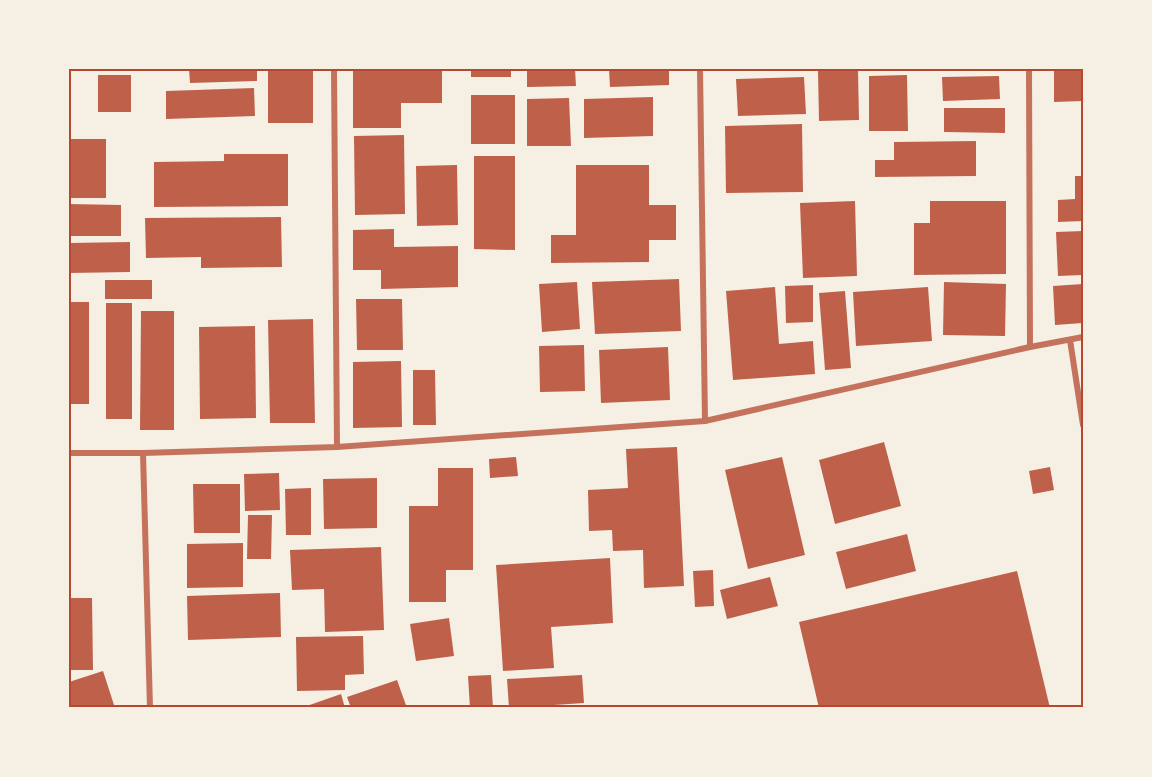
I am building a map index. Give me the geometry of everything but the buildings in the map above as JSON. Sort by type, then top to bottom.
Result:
[{"type":"street","points":[[334,69],[337,447]]},
{"type":"street","points":[[700,69],[705,421]]},
{"type":"street","points":[[1029,69],[1030,347]]},
{"type":"street","points":[[69,453],[337,447],[705,421],[1083,337]]},
{"type":"street","points":[[1070,340],[1083,425]]},
{"type":"street","points":[[143,453],[150,708]]}]
